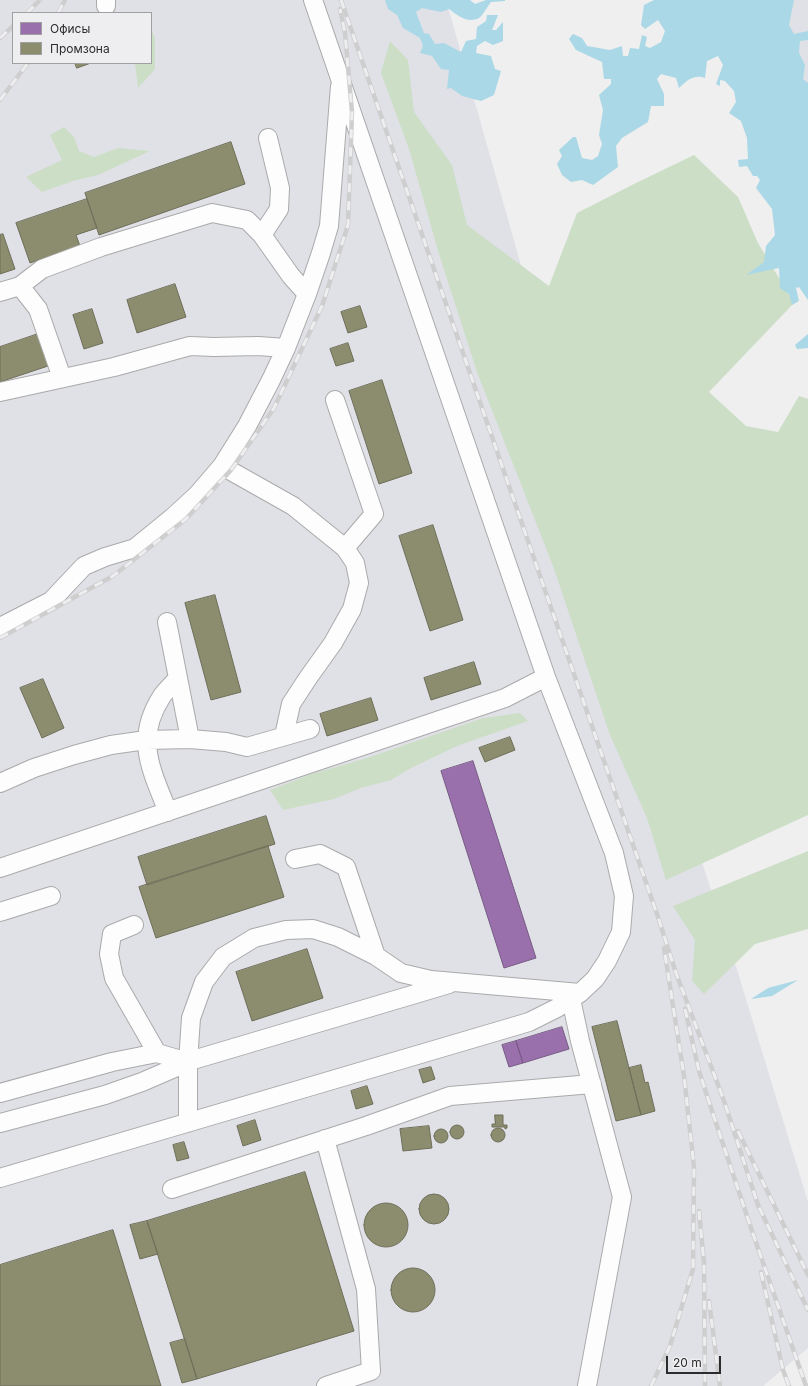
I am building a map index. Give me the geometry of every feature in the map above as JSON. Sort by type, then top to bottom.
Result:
[{"type":"street","points":[[0,1178],[529,1022],[557,1008],[575,996],[595,979],[607,961],[621,932],[624,896],[614,853],[546,677],[313,0]]},
{"type":"street","points":[[0,628],[51,601],[84,566],[105,557],[135,548],[174,518],[197,495],[222,466],[247,426],[286,348],[307,294],[329,226],[341,80]]},
{"type":"street","points":[[262,235],[279,209],[280,188],[268,138]]},
{"type":"street","points":[[0,292],[20,286],[42,269],[101,247],[212,213],[247,220],[262,235],[290,276],[307,294]]},
{"type":"street","points":[[20,286],[38,309],[62,378]]},
{"type":"street","points":[[0,392],[114,367],[190,346],[258,346],[286,348]]},
{"type":"street","points":[[335,400],[374,514],[345,548]]},
{"type":"street","points":[[222,466],[293,506],[345,548],[356,563],[359,583],[352,609],[333,643],[291,704],[284,736]]},
{"type":"street","points":[[167,622],[190,739]]},
{"type":"street","points":[[0,868],[505,698],[546,677]]},
{"type":"street","points":[[168,812],[154,776],[146,740],[150,718],[162,695],[178,678]]},
{"type":"street","points":[[0,783],[34,768],[111,745],[146,740],[190,739],[226,742],[247,748],[310,729]]},
{"type":"street","points":[[295,859],[320,854],[346,867],[376,956]]},
{"type":"street","points":[[0,912],[51,896]]},
{"type":"street","points":[[134,925],[112,934],[109,954],[114,978],[157,1052]]},
{"type":"street","points":[[188,1123],[188,1062],[191,1018],[204,982],[224,957],[254,938],[286,930],[313,929],[338,937],[376,956],[402,972],[432,980],[575,996]]},
{"type":"street","points":[[0,1123],[105,1095],[142,1082],[188,1062],[456,982]]},
{"type":"street","points":[[575,996],[592,1084],[622,1196],[587,1386]]},
{"type":"street","points":[[0,1093],[112,1062],[157,1052],[188,1062]]},
{"type":"street","points":[[172,1189],[450,1096],[592,1084]]},
{"type":"street","points":[[325,1139],[366,1289],[371,1371],[326,1386]]},
{"type":"shaded area","points":[[0,0],[446,0],[606,566],[739,976],[808,1202],[808,1348],[763,1386],[0,1386]]},
{"type":"shaded area","points":[[779,0],[808,0],[808,100]]},
{"type":"green space","points":[[152,31],[155,38],[155,69],[138,88],[135,64],[152,64]]},
{"type":"green space","points":[[390,41],[408,60],[414,112],[452,165],[467,225],[549,286],[577,213],[694,155],[738,197],[758,243],[794,303],[709,392],[746,426],[778,432],[799,396],[808,399],[808,815],[666,880],[647,818],[610,735],[553,566],[477,372],[439,254],[409,149],[381,73]]},
{"type":"green space","points":[[64,127],[74,137],[79,151],[94,157],[118,148],[150,151],[98,175],[73,181],[42,192],[26,177],[62,160],[50,135]]},
{"type":"green space","points":[[520,713],[528,721],[457,746],[411,768],[391,780],[361,788],[334,799],[283,810],[270,790],[312,774],[367,758],[483,718]]},
{"type":"green space","points":[[808,851],[808,929],[755,944],[704,994],[692,981],[695,940],[673,906]]},
{"type":"water","points":[[385,0],[470,0],[475,4],[486,0],[505,0],[491,2],[480,17],[475,20],[463,18],[449,9],[441,12],[422,8],[416,12],[424,33],[429,34],[435,44],[444,43],[461,52],[466,41],[476,39],[477,27],[486,21],[487,15],[498,15],[492,30],[496,30],[503,22],[503,41],[493,45],[485,41],[477,46],[476,53],[491,56],[495,69],[501,71],[494,95],[481,101],[462,96],[451,88],[447,89],[449,70],[441,69],[432,56],[420,53],[423,46],[420,38],[403,28],[397,15],[388,9]]},
{"type":"water","points":[[654,0],[794,0],[789,25],[794,34],[808,31],[808,40],[800,41],[799,53],[805,65],[803,79],[808,83],[808,300],[799,287],[796,288],[799,301],[792,305],[789,294],[780,288],[779,268],[746,275],[764,262],[766,246],[775,235],[772,209],[756,188],[760,180],[757,176],[753,176],[747,166],[739,167],[738,160],[748,159],[747,138],[741,121],[729,113],[736,102],[734,91],[725,81],[720,80],[720,86],[716,84],[723,65],[718,56],[707,61],[705,78],[691,78],[679,88],[676,78],[661,74],[657,79],[664,94],[664,106],[651,106],[648,122],[622,138],[616,146],[618,167],[593,185],[582,180],[571,182],[562,175],[557,164],[562,156],[559,150],[573,137],[576,137],[582,158],[592,160],[598,156],[602,144],[599,135],[603,110],[599,95],[611,84],[611,79],[604,79],[602,62],[576,50],[569,39],[573,34],[582,38],[587,46],[610,50],[622,46],[623,56],[628,56],[630,48],[639,49],[642,35],[647,37],[645,46],[650,48],[661,42],[665,31],[658,20],[645,29],[641,25],[644,5]]},
{"type":"water","points":[[808,334],[808,348],[797,349],[795,345]]},
{"type":"water","points":[[798,980],[772,996],[751,999],[768,988]]},
{"type":"building: Офисы","points":[[473,761],[536,958],[504,968],[441,771]]},
{"type":"building: Офисы","points":[[562,1027],[569,1049],[523,1063],[516,1041]]},
{"type":"building: Офисы","points":[[516,1041],[523,1063],[509,1067],[502,1045]]},
{"type":"building: Промзона","points":[[75,64],[88,64],[77,68]]},
{"type":"building: Промзона","points":[[231,142],[245,184],[99,235],[85,193]]},
{"type":"building: Промзона","points":[[87,199],[97,228],[76,235],[80,246],[30,263],[16,223]]},
{"type":"building: Промзона","points":[[3,234],[15,269],[0,274],[0,235]]},
{"type":"building: Промзона","points":[[175,284],[186,317],[137,333],[127,300]]},
{"type":"building: Промзона","points":[[360,306],[367,327],[348,333],[341,312]]},
{"type":"building: Промзона","points":[[92,309],[103,343],[84,349],[73,315]]},
{"type":"building: Промзона","points":[[38,334],[48,366],[0,382],[0,347]]},
{"type":"building: Промзона","points":[[348,343],[354,361],[336,366],[330,349]]},
{"type":"building: Промзона","points":[[382,380],[412,473],[379,484],[349,391]]},
{"type":"building: Промзона","points":[[433,525],[463,620],[430,631],[399,536]]},
{"type":"building: Промзона","points":[[215,595],[241,692],[211,700],[185,603]]},
{"type":"building: Промзона","points":[[474,662],[481,684],[431,700],[424,678]]},
{"type":"building: Промзона","points":[[43,679],[64,728],[42,738],[20,688]]},
{"type":"building: Промзона","points":[[371,698],[378,720],[327,736],[320,714]]},
{"type":"building: Промзона","points":[[510,737],[515,750],[485,762],[479,748]]},
{"type":"building: Промзона","points":[[266,816],[275,844],[147,885],[138,857]]},
{"type":"building: Промзона","points":[[268,846],[284,897],[156,938],[139,887]]},
{"type":"building: Промзона","points":[[307,949],[323,998],[252,1021],[236,972]]},
{"type":"building: Промзона","points":[[617,1021],[641,1115],[616,1121],[592,1027]]},
{"type":"building: Промзона","points":[[641,1065],[645,1083],[648,1082],[655,1111],[641,1115],[629,1068]]},
{"type":"building: Промзона","points":[[431,1067],[435,1079],[423,1083],[419,1070]]},
{"type":"building: Промзона","points":[[367,1086],[373,1104],[356,1109],[351,1091]]},
{"type":"building: Промзона","points":[[495,1115],[503,1115],[503,1125],[507,1125],[507,1128],[492,1127],[492,1124],[495,1124]]},
{"type":"building: Промзона","points":[[255,1120],[261,1140],[243,1146],[237,1126]]},
{"type":"building: Промзона","points":[[454,1125],[460,1125],[464,1129],[464,1135],[460,1139],[454,1139],[450,1135],[450,1129]]},
{"type":"building: Промзона","points":[[429,1126],[432,1148],[403,1151],[400,1129]]},
{"type":"building: Промзона","points":[[495,1128],[501,1128],[505,1132],[505,1138],[501,1142],[495,1142],[491,1138],[491,1132]]},
{"type":"building: Промзона","points":[[438,1129],[444,1129],[448,1133],[448,1139],[444,1143],[438,1143],[434,1139],[434,1133]]},
{"type":"building: Промзона","points":[[184,1142],[189,1158],[177,1161],[173,1145]]},
{"type":"building: Промзона","points":[[305,1172],[354,1331],[197,1379],[147,1221]]},
{"type":"building: Промзона","points":[[434,1194],[445,1198],[449,1209],[445,1220],[434,1224],[423,1220],[419,1209],[423,1198]]},
{"type":"building: Промзона","points":[[386,1203],[398,1207],[404,1213],[408,1225],[404,1237],[398,1243],[386,1247],[374,1243],[368,1237],[364,1225],[368,1213],[374,1207]]},
{"type":"building: Промзона","points":[[147,1221],[158,1254],[140,1259],[130,1225]]},
{"type":"building: Промзона","points":[[113,1230],[161,1386],[0,1386],[0,1265]]},
{"type":"building: Промзона","points":[[413,1268],[425,1272],[431,1278],[435,1290],[431,1302],[425,1308],[413,1312],[401,1308],[395,1302],[391,1290],[395,1278],[401,1272]]},
{"type":"building: Промзона","points":[[185,1339],[197,1379],[182,1383],[170,1343]]},
{"type":"railway","points":[[28,12],[40,0]]},
{"type":"railway","points":[[59,12],[65,0]]},
{"type":"railway","points":[[341,0],[676,973],[723,1098],[758,1205],[808,1310]]},
{"type":"railway","points":[[0,638],[113,576],[186,519],[231,470],[274,408],[322,306],[348,225],[352,112],[345,33],[340,9]]},
{"type":"railway","points":[[0,38],[12,27]]},
{"type":"railway","points":[[0,100],[27,64]]},
{"type":"railway","points":[[651,1386],[670,1346],[693,1269],[694,1167],[684,1076],[664,948]]},
{"type":"railway","points":[[685,1009],[699,1071],[752,1231],[806,1386]]},
{"type":"railway","points":[[738,1131],[808,1275]]},
{"type":"railway","points":[[699,1211],[704,1263],[705,1386]]},
{"type":"railway","points":[[761,1272],[783,1370],[789,1386]]},
{"type":"railway","points":[[709,1301],[720,1386]]}]
